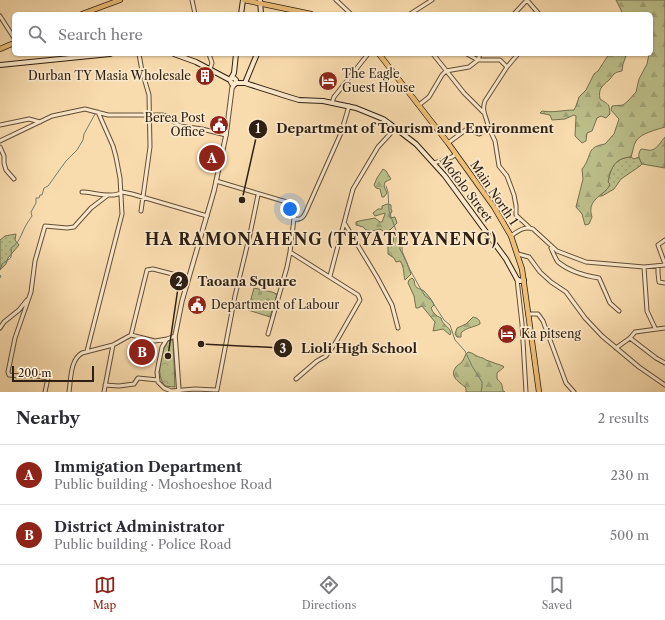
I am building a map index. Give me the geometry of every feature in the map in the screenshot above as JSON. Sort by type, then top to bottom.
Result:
[{"type":"main road","points":[[87,12],[120,0]]},
{"type":"main road","points":[[241,12],[243,0],[260,2],[302,12]]},
{"type":"main road","points":[[260,2],[261,12]]},
{"type":"main road","points":[[0,49],[12,44]]},
{"type":"main road","points":[[0,65],[90,56]]},
{"type":"main road","name":"Mofolo Street","points":[[179,56],[210,69],[233,82],[243,82],[294,99],[349,106],[383,119],[416,144],[434,163],[506,259],[517,279]]},
{"type":"main road","points":[[233,82],[236,56]]},
{"type":"main road","points":[[243,82],[256,56]]},
{"type":"main road","name":"Main North 1","points":[[381,56],[456,154],[494,207],[510,236],[518,254],[524,280],[539,392]]},
{"type":"main road","points":[[517,279],[520,281],[524,280]]},
{"type":"street","points":[[192,0],[195,12]]},
{"type":"street","points":[[336,0],[349,12]]},
{"type":"street","points":[[413,12],[432,0]]},
{"type":"street","points":[[516,12],[527,0],[537,12]]},
{"type":"street","points":[[0,16],[12,35]]},
{"type":"street","points":[[139,56],[149,95],[150,148],[141,211]]},
{"type":"street","points":[[210,56],[212,63],[210,69]]},
{"type":"street","points":[[332,103],[334,97],[366,56]]},
{"type":"street","points":[[434,56],[464,93],[483,112],[487,119],[488,126],[495,141],[499,166],[507,176],[514,195],[516,215],[550,246],[557,251],[586,262],[644,267],[665,264],[658,245],[665,240]]},
{"type":"street","points":[[471,56],[478,60],[500,60],[507,67]]},
{"type":"street","points":[[419,105],[429,96],[442,75],[446,72],[470,67],[478,60],[479,56]]},
{"type":"street","points":[[483,112],[485,101],[507,67],[516,56]]},
{"type":"street","points":[[178,391],[175,336],[188,278],[216,181],[226,135],[233,82]]},
{"type":"street","points":[[294,218],[300,219],[303,217],[308,208],[341,133],[349,106]]},
{"type":"street","points":[[0,141],[52,116],[85,109],[108,114],[166,116],[181,126],[226,135]]},
{"type":"street","points":[[87,351],[107,278],[112,253],[122,221],[122,192],[119,171],[113,146],[98,112]]},
{"type":"street","points":[[0,125],[29,119],[40,122]]},
{"type":"street","points":[[330,276],[345,224],[353,189],[378,147],[390,134],[393,126]]},
{"type":"street","points":[[448,143],[467,129],[479,134],[485,131],[488,126]]},
{"type":"street","points":[[0,147],[4,156],[6,170],[14,179]]},
{"type":"street","points":[[434,163],[452,157],[456,154]]},
{"type":"street","points":[[216,181],[258,195],[284,201],[292,205],[295,210],[290,252],[268,334]]},
{"type":"street","points":[[82,192],[116,195],[122,192],[207,216]]},
{"type":"street","points":[[45,392],[48,378],[32,375],[9,375],[8,372],[15,338],[30,297],[35,261],[46,226],[68,228],[74,227],[91,208],[108,195]]},
{"type":"street","points":[[167,339],[162,347],[160,355],[157,372],[158,382],[164,388],[171,391],[217,391],[235,296],[258,195]]},
{"type":"street","points":[[345,224],[392,305],[398,328]]},
{"type":"street","points":[[510,236],[523,228],[528,227]]},
{"type":"street","points":[[550,246],[558,261],[580,274],[599,278],[610,303],[619,311]]},
{"type":"street","points":[[290,252],[358,295],[360,300],[336,342],[326,356],[296,379]]},
{"type":"street","points":[[518,254],[530,257],[540,272],[551,282],[566,292],[585,318],[602,336],[639,367],[665,385]]},
{"type":"street","points":[[658,266],[658,280],[659,282],[665,283]]},
{"type":"street","points":[[644,267],[644,285],[647,311],[654,328]]},
{"type":"street","points":[[131,335],[147,270],[153,269],[188,278]]},
{"type":"street","points":[[517,279],[516,282],[522,324],[526,392]]},
{"type":"street","points":[[0,328],[4,322],[19,310],[30,297]]},
{"type":"street","points":[[528,314],[538,314],[543,321],[566,384],[574,392]]},
{"type":"street","points":[[616,348],[630,338],[635,332],[654,328],[665,328]]},
{"type":"street","points":[[69,392],[74,363],[78,356],[87,351],[112,345],[131,335],[155,341],[175,336]]},
{"type":"street","points":[[630,338],[656,358],[665,362]]},
{"type":"street","points":[[104,392],[112,345]]},
{"type":"street","points":[[105,385],[119,386],[134,384],[138,378],[158,380]]},
{"type":"green space","points":[[616,0],[665,0],[665,127],[649,132],[638,138],[631,157],[617,161],[612,168],[609,177],[608,182],[610,184],[608,188],[592,203],[592,217],[589,224],[585,225],[582,214],[576,207],[583,179],[582,169],[592,150],[599,145],[605,144],[614,134],[619,119],[611,110],[612,106],[623,105],[636,92],[639,79],[647,64],[649,56],[653,56],[653,12],[622,12]]},
{"type":"green space","points":[[608,56],[626,56],[622,71],[614,74],[600,90],[600,99],[608,105],[610,114],[606,118],[601,116],[597,118],[592,131],[587,133],[586,141],[582,143],[575,136],[576,116],[574,115],[565,119],[552,120],[550,115],[540,113],[542,111],[550,112],[574,110],[579,97],[586,90],[594,74],[598,71]]},
{"type":"green space","points":[[665,137],[665,168],[642,164],[639,156],[641,149],[654,149]]},
{"type":"green space","points":[[631,157],[634,159],[639,157],[642,164],[621,179],[614,189],[602,196],[599,196],[605,192],[608,187],[609,175],[615,164],[622,159]]},
{"type":"green space","points":[[383,169],[391,179],[385,182],[384,186],[387,193],[384,197],[382,197],[380,189],[376,188],[374,185]]},
{"type":"green space","points":[[387,204],[391,205],[392,211],[390,218],[395,217],[397,223],[386,233],[380,229],[372,231],[366,230],[363,227],[356,225],[356,222],[375,218],[382,222],[385,213],[375,216],[373,213],[378,209],[382,209],[382,206]]},
{"type":"green space","points":[[392,231],[395,233],[411,274],[405,280],[402,264],[400,261],[396,262],[394,258],[388,254],[388,245],[392,247],[394,237]]},
{"type":"green space","points":[[16,234],[15,240],[19,245],[0,270],[0,240],[5,236]]},
{"type":"green space","points":[[412,278],[416,287],[424,291],[431,300],[434,305],[431,308],[432,310],[441,318],[450,330],[450,335],[443,329],[433,331],[435,322],[422,306],[416,308],[414,296],[408,283]]},
{"type":"green space","points":[[254,288],[277,294],[270,317],[248,310]]},
{"type":"green space","points":[[473,317],[480,321],[480,324],[465,330],[461,333],[461,337],[457,337],[455,334],[457,328],[466,324]]},
{"type":"green space","points":[[173,340],[175,387],[165,386],[160,376],[161,357],[168,341]]},
{"type":"green space","points":[[468,352],[504,367],[497,373],[497,379],[501,383],[503,391],[505,392],[466,392],[466,388],[454,377],[453,374],[456,366],[462,362]]},
{"type":"waterway","points":[[0,270],[2,264],[10,258],[11,248],[18,241],[32,216],[31,212],[36,203],[36,198],[39,198],[40,195],[42,195],[44,188],[48,186],[66,161],[77,150],[95,114]]},
{"type":"waterway","points":[[386,186],[388,192],[389,211],[402,244],[402,251],[409,268],[425,296],[431,300],[444,320],[450,325],[455,340],[465,351],[482,382],[481,392]]},
{"type":"place","name":"Durban TY Masia Wholesale","points":[[205,76]]},
{"type":"place","name":"The Eagle Guest House","points":[[328,81]]},
{"type":"place","name":"Berea Post Office","points":[[219,125]]},
{"type":"place","name":"Immigation Department","points":[[212,158]]},
{"type":"place","name":"Department of Tourism and Environment","points":[[242,200]]},
{"type":"place","name":"Department of Labour","points":[[197,305]]},
{"type":"place","name":"Ka pitseng","points":[[507,334]]},
{"type":"place","name":"Lioli High School","points":[[201,344]]},
{"type":"place","name":"District Administrator","points":[[142,352]]},
{"type":"place","name":"Taoana Square","points":[[168,356]]},
{"type":"district","name":"HA RAMONAHENG (TEYATEYANENG)","points":[[321,239]]}]
